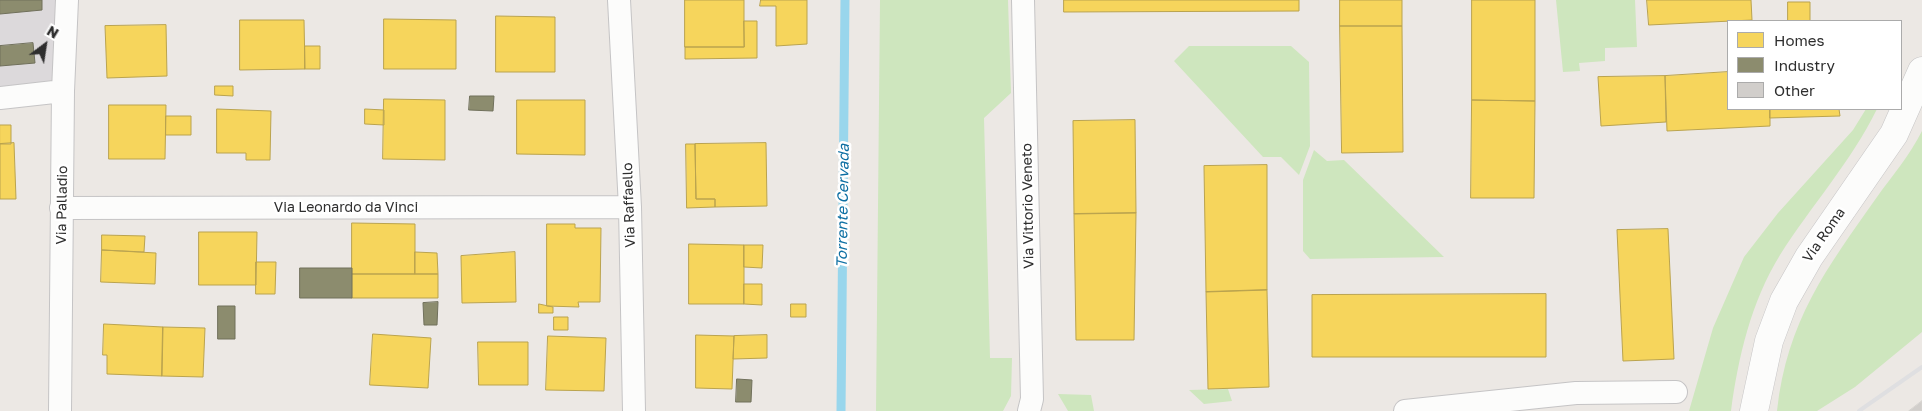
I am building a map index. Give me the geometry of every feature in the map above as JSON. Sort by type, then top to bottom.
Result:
[{"type":"street","name":"Via Palladio","points":[[60,411],[61,208],[67,0]]},
{"type":"street","name":"Via Raffaello","points":[[619,0],[630,208],[634,411]]},
{"type":"street","name":"Via Vittorio Veneto","points":[[1023,0],[1032,399],[1029,411]]},
{"type":"street","name":"Via Roma","points":[[1754,411],[1769,341],[1788,294],[1809,257],[1894,134],[1922,71]]},
{"type":"street","points":[[0,98],[63,91]]},
{"type":"street","name":"Via Leonardo da Vinci","points":[[61,208],[630,208]]},
{"type":"street","points":[[1405,411],[1576,393],[1676,392]]},
{"type":"shaded area","points":[[0,0],[67,0],[63,91],[0,98]]},
{"type":"green space","points":[[880,0],[1008,0],[1011,93],[984,118],[990,358],[1012,358],[1011,396],[1003,411],[876,411]]},
{"type":"green space","points":[[1556,0],[1635,0],[1637,47],[1605,48],[1605,61],[1579,63],[1580,71],[1563,72]]},
{"type":"green space","points":[[1189,46],[1291,46],[1309,62],[1310,146],[1299,175],[1281,157],[1263,157],[1174,61]]},
{"type":"green space","points":[[1865,110],[1876,110],[1843,166],[1792,237],[1770,273],[1747,331],[1731,411],[1689,411],[1713,328],[1744,257],[1778,213],[1853,130]]},
{"type":"green space","points":[[1922,131],[1922,332],[1855,387],[1817,411],[1777,411],[1782,379],[1790,350],[1812,297],[1841,248],[1906,157]]},
{"type":"green space","points":[[1314,150],[1327,161],[1344,160],[1444,257],[1310,259],[1303,251],[1303,180]]},
{"type":"green space","points":[[1228,389],[1232,401],[1204,404],[1189,390]]},
{"type":"green space","points":[[1058,394],[1091,395],[1094,411],[1068,411]]},
{"type":"building: Homes","points":[[685,0],[744,0],[744,47],[685,47]]},
{"type":"building: Homes","points":[[761,0],[807,0],[807,44],[776,46],[776,6],[760,6]]},
{"type":"building: Homes","points":[[1064,0],[1299,0],[1299,11],[1064,12]]},
{"type":"building: Homes","points":[[1340,0],[1402,0],[1402,26],[1340,26]]},
{"type":"building: Homes","points":[[1472,0],[1535,0],[1535,101],[1472,100]]},
{"type":"building: Homes","points":[[1647,0],[1751,0],[1752,20],[1649,25]]},
{"type":"building: Homes","points":[[1788,2],[1810,2],[1810,20],[1788,20]]},
{"type":"building: Homes","points":[[496,16],[555,17],[555,72],[496,72]]},
{"type":"building: Homes","points":[[384,19],[456,20],[456,69],[384,69]]},
{"type":"building: Homes","points":[[240,20],[304,20],[305,69],[240,70]]},
{"type":"building: Homes","points":[[744,21],[757,21],[757,58],[685,59],[685,47],[744,47]]},
{"type":"building: Homes","points":[[166,25],[167,76],[107,78],[105,26]]},
{"type":"building: Homes","points":[[1340,26],[1402,26],[1403,152],[1342,153]]},
{"type":"building: Homes","points":[[305,46],[320,46],[320,69],[305,69]]},
{"type":"building: Homes","points":[[1727,72],[1727,110],[1770,110],[1770,126],[1667,131],[1665,76]]},
{"type":"building: Homes","points":[[1665,76],[1666,122],[1601,126],[1598,77]]},
{"type":"building: Homes","points":[[215,86],[233,86],[233,96],[215,95]]},
{"type":"building: Homes","points":[[384,99],[445,100],[445,160],[383,159]]},
{"type":"building: Homes","points":[[517,100],[585,100],[585,155],[517,154]]},
{"type":"building: Homes","points":[[1472,100],[1535,101],[1534,198],[1471,198]]},
{"type":"building: Homes","points":[[109,105],[166,105],[165,159],[109,159]]},
{"type":"building: Homes","points":[[217,109],[271,111],[270,160],[246,160],[246,153],[217,153]]},
{"type":"building: Homes","points":[[365,109],[384,110],[384,125],[365,124]]},
{"type":"building: Homes","points":[[1770,110],[1839,110],[1840,116],[1770,118]]},
{"type":"building: Homes","points":[[166,116],[191,116],[191,135],[166,135]]},
{"type":"building: Homes","points":[[1135,120],[1136,213],[1074,214],[1073,121]]},
{"type":"building: Homes","points":[[0,125],[11,125],[11,144],[0,144]]},
{"type":"building: Homes","points":[[14,143],[16,199],[0,199],[0,144]]},
{"type":"building: Homes","points":[[766,143],[767,206],[715,207],[715,199],[696,199],[695,144]]},
{"type":"building: Homes","points":[[686,144],[695,144],[696,199],[715,199],[715,207],[687,208]]},
{"type":"building: Homes","points":[[1267,165],[1267,290],[1206,292],[1204,166]]},
{"type":"building: Homes","points":[[1136,213],[1134,340],[1076,340],[1074,214]]},
{"type":"building: Homes","points":[[352,223],[415,224],[415,274],[352,274]]},
{"type":"building: Homes","points":[[547,224],[575,224],[575,228],[601,228],[600,302],[578,302],[579,307],[547,306]]},
{"type":"building: Homes","points":[[1668,229],[1674,359],[1623,361],[1617,230]]},
{"type":"building: Homes","points":[[199,232],[257,232],[256,285],[199,285]]},
{"type":"building: Homes","points":[[102,235],[145,236],[144,252],[102,250]]},
{"type":"building: Homes","points":[[689,244],[744,245],[744,304],[689,304]]},
{"type":"building: Homes","points":[[744,245],[763,245],[762,268],[744,267]]},
{"type":"building: Homes","points":[[102,250],[156,253],[155,284],[101,282]]},
{"type":"building: Homes","points":[[415,252],[437,253],[438,274],[415,274]]},
{"type":"building: Homes","points":[[515,252],[516,302],[462,303],[461,256]]},
{"type":"building: Homes","points":[[256,262],[276,262],[275,294],[256,294]]},
{"type":"building: Homes","points":[[352,274],[438,274],[438,298],[352,298]]},
{"type":"building: Homes","points":[[744,284],[762,284],[762,305],[744,304]]},
{"type":"building: Homes","points":[[1267,290],[1269,387],[1208,389],[1206,292]]},
{"type":"building: Homes","points":[[1546,294],[1546,357],[1312,357],[1312,295]]},
{"type":"building: Homes","points":[[539,304],[553,307],[553,313],[539,313]]},
{"type":"building: Homes","points":[[791,304],[806,304],[806,317],[791,317]]},
{"type":"building: Homes","points":[[554,317],[568,317],[568,330],[554,330]]},
{"type":"building: Homes","points":[[104,324],[163,327],[162,376],[107,374],[107,355],[103,355]]},
{"type":"building: Homes","points":[[163,327],[205,328],[203,377],[162,376]]},
{"type":"building: Homes","points":[[373,334],[431,338],[428,388],[370,385]]},
{"type":"building: Homes","points":[[696,335],[734,336],[732,389],[696,388]]},
{"type":"building: Homes","points":[[767,335],[767,358],[733,359],[734,336]]},
{"type":"building: Homes","points":[[548,336],[606,338],[604,391],[546,390]]},
{"type":"building: Homes","points":[[478,342],[528,342],[528,385],[479,385]]},
{"type":"building: Industry","points":[[0,0],[42,0],[42,10],[0,14]]},
{"type":"building: Industry","points":[[33,43],[35,63],[0,66],[0,46]]},
{"type":"building: Industry","points":[[470,96],[494,96],[493,111],[469,110]]},
{"type":"building: Industry","points":[[300,268],[352,268],[352,298],[300,298]]},
{"type":"building: Industry","points":[[438,302],[437,325],[424,325],[423,303]]},
{"type":"building: Industry","points":[[218,306],[235,306],[235,339],[218,339]]},
{"type":"building: Industry","points":[[737,379],[752,380],[751,402],[736,402]]},
{"type":"building: Other","points":[[1922,401],[1922,411],[1909,411]]},
{"type":"waterway","name":"Torrente Cervada","points":[[841,411],[845,0]]},
{"type":"railway","points":[[1859,411],[1922,367]]}]
